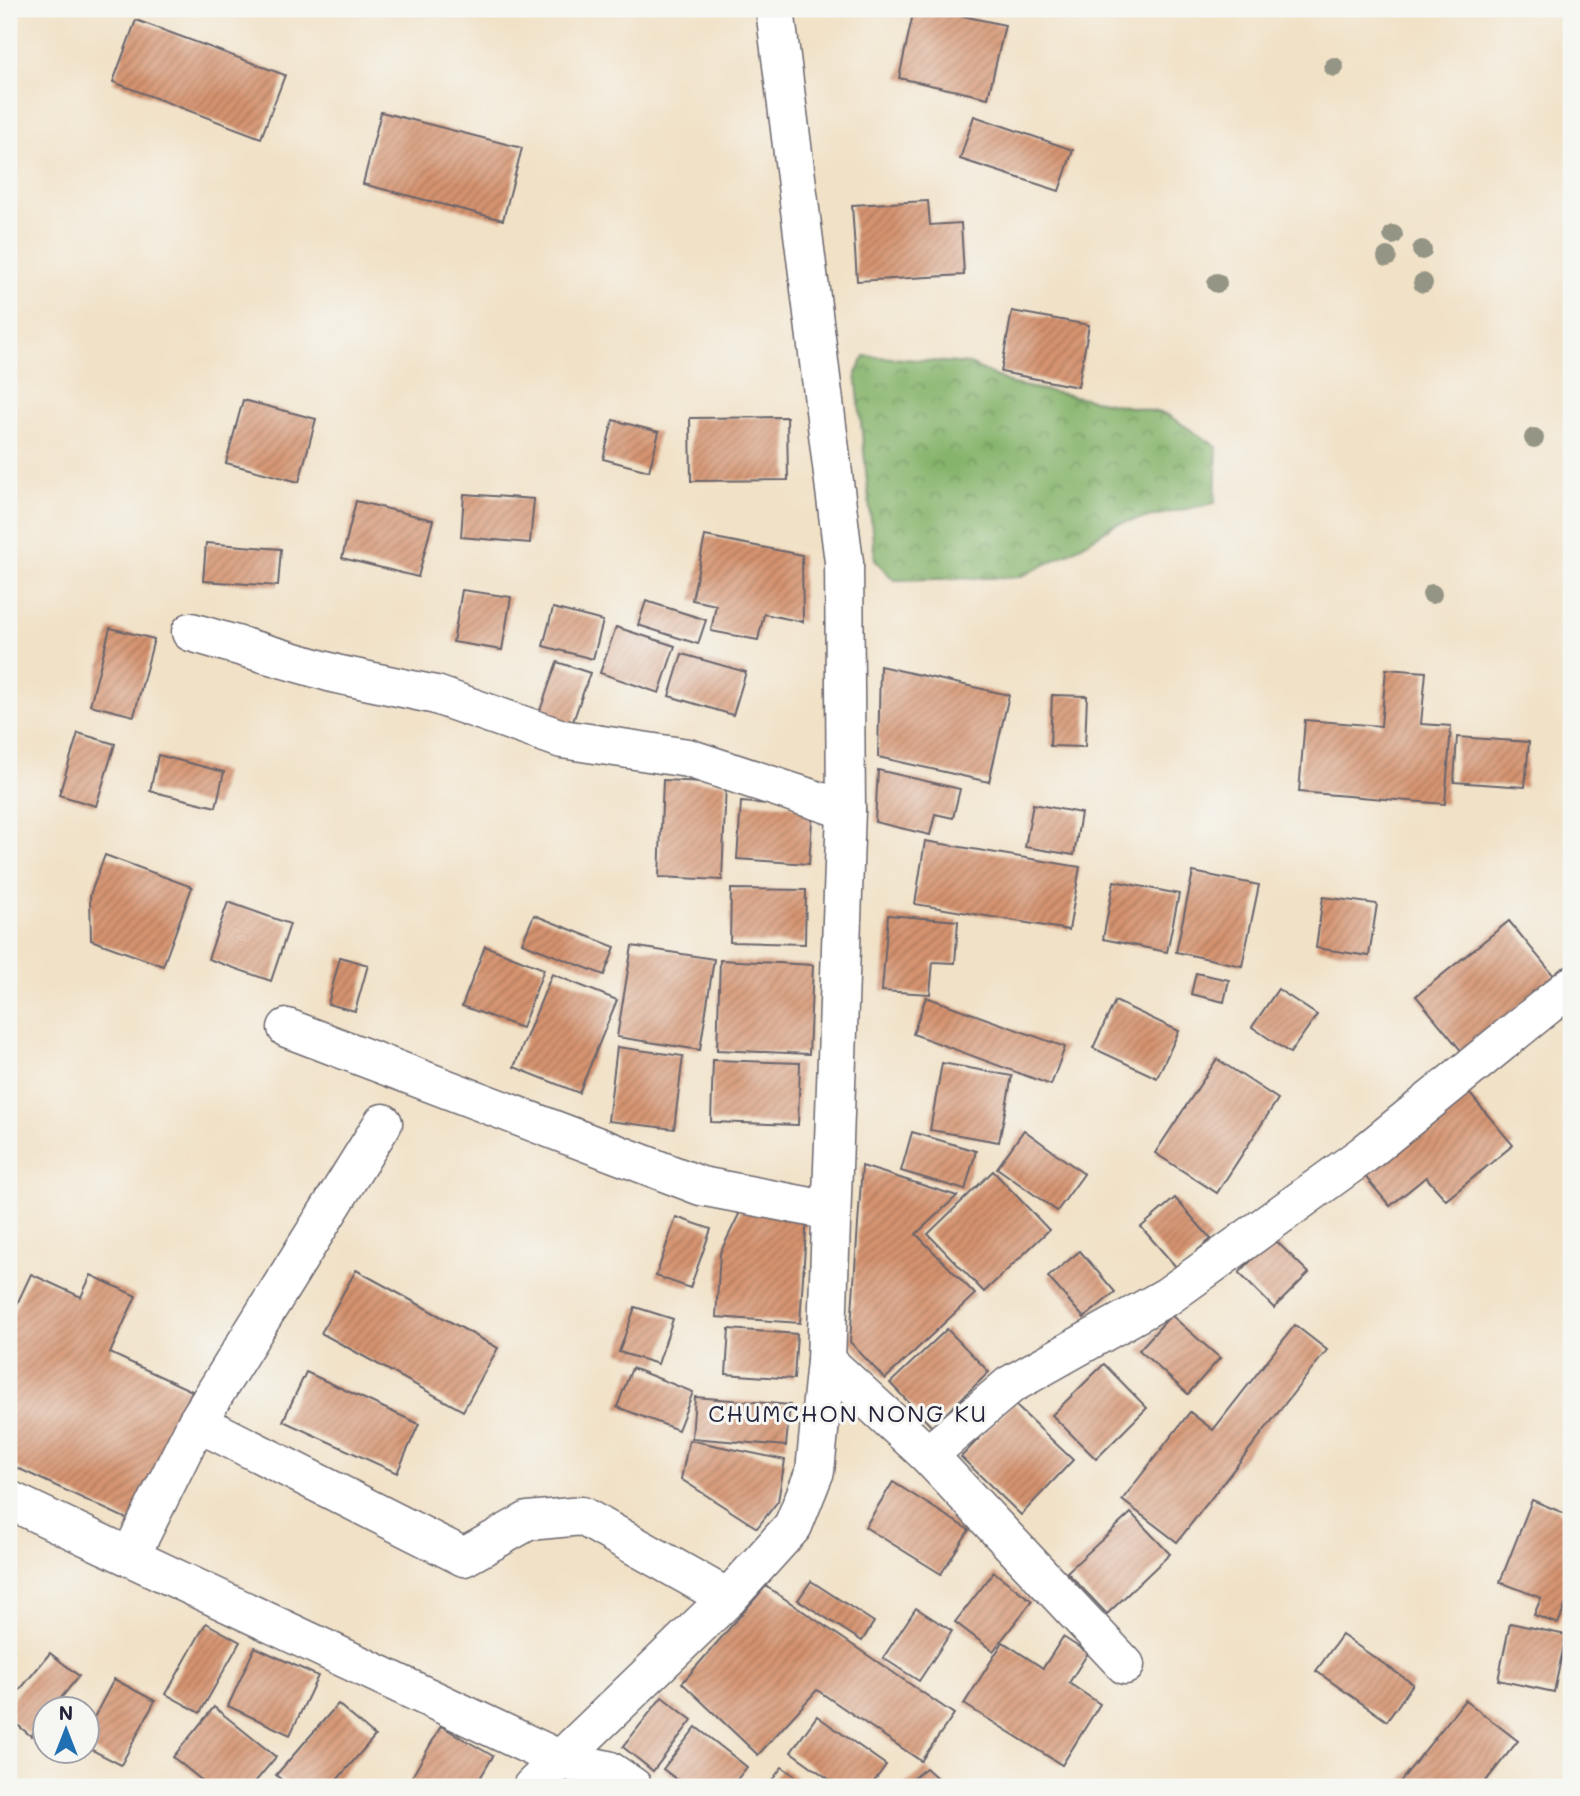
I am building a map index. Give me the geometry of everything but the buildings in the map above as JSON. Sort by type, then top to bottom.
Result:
[{"type":"street","points":[[532,1787],[728,1598],[793,1526],[815,1471],[826,1362],[846,810],[844,562],[775,9]]},
{"type":"street","points":[[191,632],[336,674],[436,695],[562,739],[688,758],[846,810]]},
{"type":"street","points":[[928,1455],[1010,1385],[1168,1296],[1363,1155],[1571,986]]},
{"type":"street","points":[[286,1028],[701,1186],[831,1211]]},
{"type":"street","points":[[130,1557],[197,1422],[383,1124]]},
{"type":"street","points":[[826,1362],[928,1455],[1125,1665]]},
{"type":"street","points":[[197,1422],[464,1557],[528,1521],[582,1516],[728,1598]]},
{"type":"street","points":[[9,1500],[561,1760],[608,1770],[633,1787]]},
{"type":"green space","points":[[865,356],[970,364],[1012,384],[1166,414],[1217,447],[1215,503],[1116,524],[1072,551],[1020,577],[894,580],[875,560],[856,373]]},
{"type":"district","name":"CHUMCHON NONG KU","points":[[848,1414]]}]
